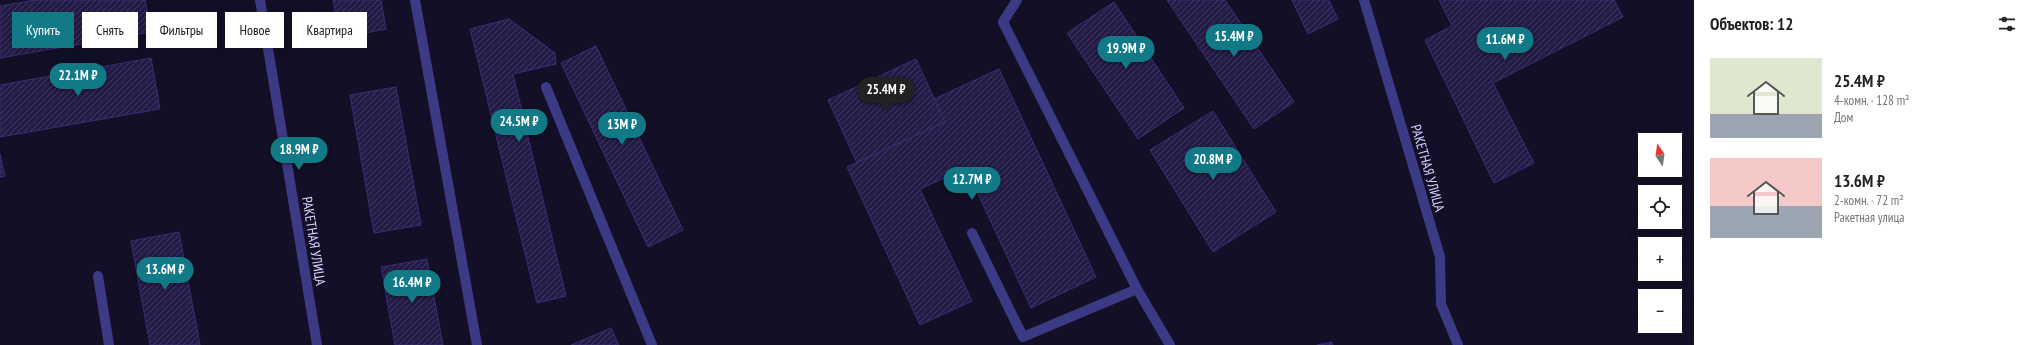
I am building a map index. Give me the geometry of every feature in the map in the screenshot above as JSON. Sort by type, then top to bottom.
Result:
[{"type":"street","name":"РАКЕТНАЯ УЛИЦА","points":[[260,0],[317,345]]},
{"type":"street","points":[[415,0],[477,345]]},
{"type":"street","points":[[1017,0],[1003,22],[1137,289],[1170,345]]},
{"type":"street","name":"РАКЕТНАЯ УЛИЦА","points":[[1364,0],[1440,257],[1441,304],[1458,345]]},
{"type":"street","points":[[546,87],[652,345]]},
{"type":"street","points":[[972,232],[1023,337],[1137,289]]},
{"type":"street","points":[[98,276],[109,345]]},
{"type":"building","points":[[35,0],[145,0],[147,12],[146,12],[146,33],[138,34],[138,12],[82,12],[82,44],[74,45],[74,12],[12,12],[12,48],[58,48],[0,58],[0,6]]},
{"type":"building","points":[[333,0],[381,0],[386,29],[367,33],[367,12],[335,12]]},
{"type":"building","points":[[1167,0],[1225,0],[1294,102],[1254,129]]},
{"type":"building","points":[[1292,0],[1329,0],[1338,19],[1308,34]]},
{"type":"building","points":[[1439,0],[1614,0],[1623,17],[1493,83],[1534,163],[1494,183],[1425,40],[1452,26]]},
{"type":"building","points":[[1114,2],[1184,108],[1138,139],[1067,33]]},
{"type":"building","points":[[509,19],[555,53],[556,64],[513,74],[566,296],[537,303],[470,29]]},
{"type":"building","points":[[596,46],[683,230],[648,247],[561,63]]},
{"type":"building","points":[[151,58],[160,109],[0,137],[0,85]]},
{"type":"building","points":[[916,59],[945,122],[857,163],[828,100]]},
{"type":"building","points":[[999,69],[1096,277],[1031,308],[966,168],[920,189],[972,301],[920,325],[847,167],[945,122],[934,99]]},
{"type":"building","points":[[396,87],[421,225],[374,233],[350,95]]},
{"type":"building","points":[[1213,111],[1276,212],[1213,252],[1150,150]]},
{"type":"building","points":[[0,154],[5,176],[0,177]]},
{"type":"building","points":[[179,232],[200,345],[150,345],[131,241]]},
{"type":"building","points":[[427,259],[443,345],[395,345],[381,267]]},
{"type":"building","points":[[611,328],[619,345],[571,345]]},
{"type":"building","points":[[1332,342],[1333,345],[1317,345]]}]
